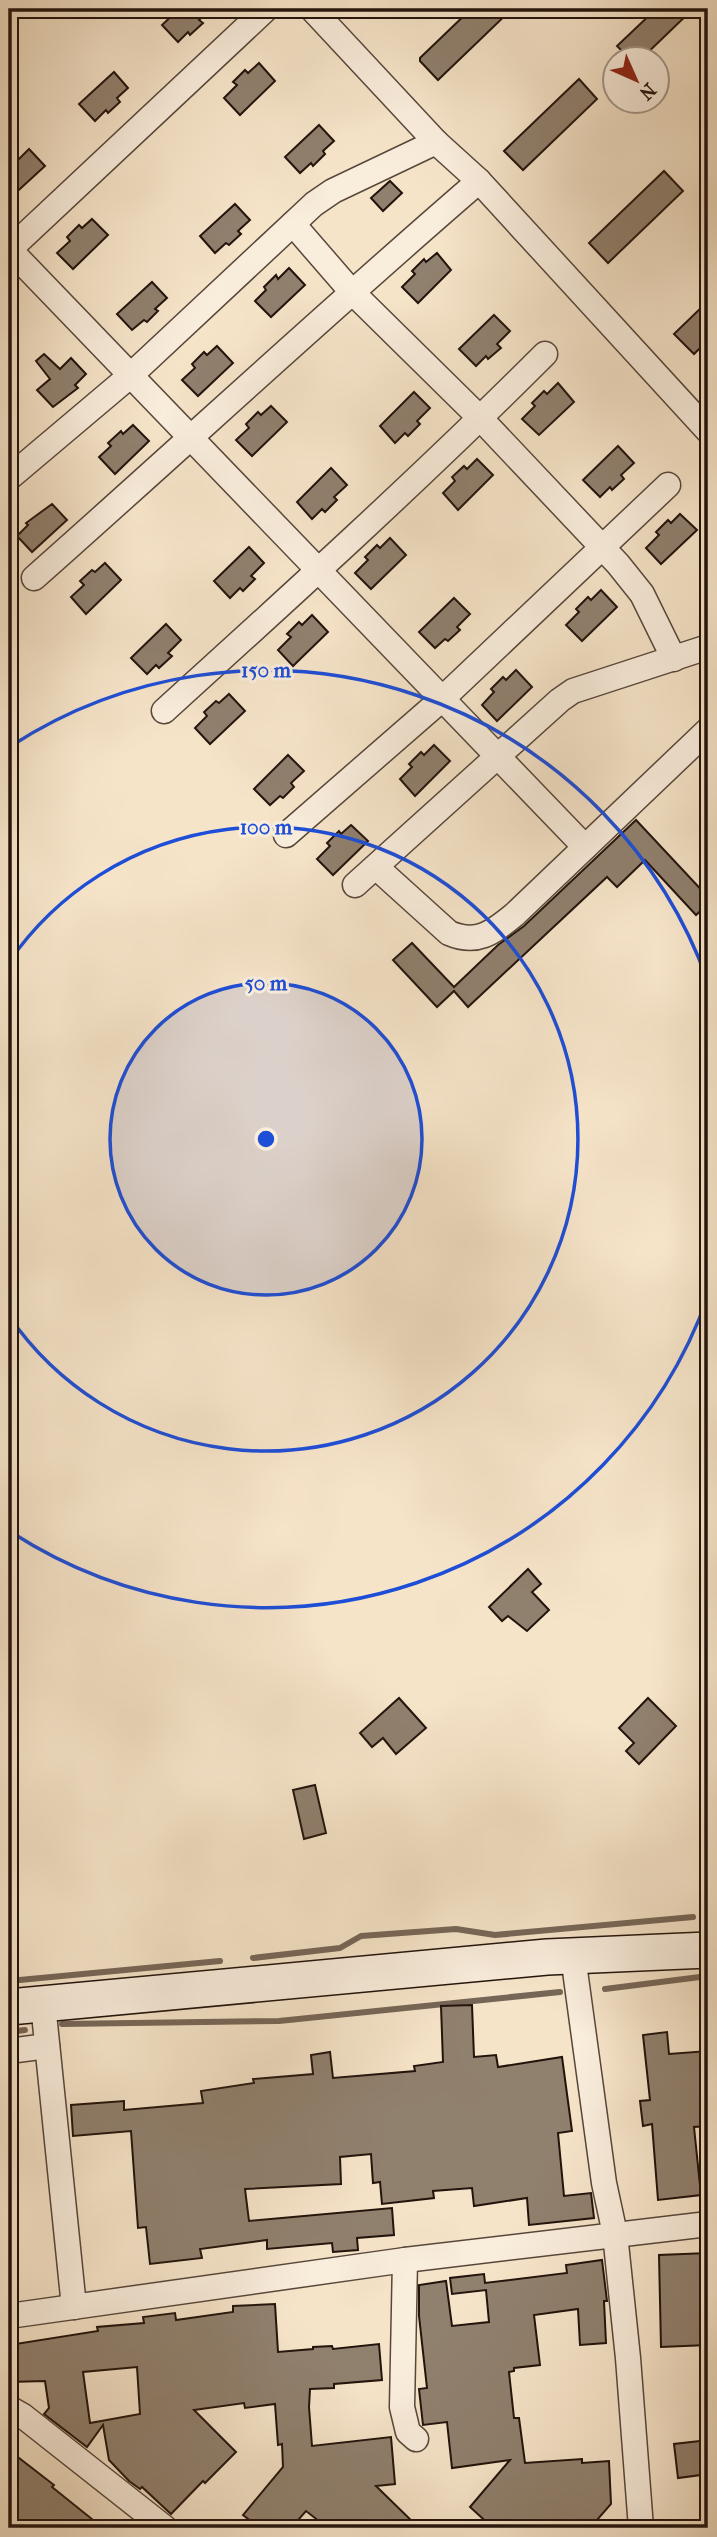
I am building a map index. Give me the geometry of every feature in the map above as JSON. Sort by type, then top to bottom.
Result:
[{"type":"main road","points":[[9,2007],[573,1956],[708,1950]]},
{"type":"street","points":[[266,9],[9,250],[585,847]]},
{"type":"street","points":[[312,9],[436,142],[479,181],[708,431]]},
{"type":"street","points":[[9,478],[131,375],[314,204],[333,191],[436,142]]},
{"type":"street","points":[[34,578],[191,440],[351,291],[479,181]]},
{"type":"street","points":[[293,224],[351,291],[481,419],[601,546],[642,594],[674,659]]},
{"type":"street","points":[[164,711],[481,419],[545,354]]},
{"type":"street","points":[[286,835],[441,699],[668,485]]},
{"type":"street","points":[[355,885],[573,691],[708,647]]},
{"type":"street","points":[[376,867],[449,933],[463,939],[482,936],[499,927],[708,730]]},
{"type":"street","points":[[573,1956],[604,2183],[615,2234],[641,2528]]},
{"type":"street","points":[[43,2004],[74,2307]]},
{"type":"street","points":[[9,2051],[47,2046]]},
{"type":"street","points":[[9,2316],[405,2260],[708,2224]]},
{"type":"street","points":[[405,2260],[402,2407],[408,2432],[416,2439]]},
{"type":"street","points":[[9,2408],[23,2416],[165,2528]]},
{"type":"building","points":[[179,9],[210,9],[199,20],[203,23],[178,42],[162,25]]},
{"type":"building","points":[[471,9],[512,9],[438,80],[420,58]]},
{"type":"building","points":[[656,9],[693,9],[655,46],[617,46]]},
{"type":"building","points":[[259,63],[275,81],[240,115],[224,98],[237,85],[233,82],[245,70],[248,73]]},
{"type":"building","points":[[114,72],[128,88],[117,98],[120,102],[108,113],[106,110],[95,121],[79,104]]},
{"type":"building","points":[[579,79],[597,99],[523,170],[504,151]]},
{"type":"building","points":[[319,125],[334,141],[313,166],[311,163],[300,173],[285,157]]},
{"type":"building","points":[[29,149],[45,166],[9,199],[9,169]]},
{"type":"building","points":[[664,171],[683,191],[608,263],[589,243]]},
{"type":"building","points":[[390,181],[402,193],[383,211],[371,198]]},
{"type":"building","points":[[235,204],[250,220],[238,231],[241,234],[215,253],[200,236]]},
{"type":"building","points":[[92,219],[108,235],[73,269],[57,253],[70,241],[67,237],[79,225],[82,228]]},
{"type":"building","points":[[437,253],[451,270],[418,303],[402,287],[415,274],[412,271],[424,259],[426,262]]},
{"type":"building","points":[[289,268],[305,285],[271,317],[255,301],[276,275],[278,279]]},
{"type":"building","points":[[152,282],[167,298],[155,309],[158,311],[147,322],[144,320],[132,330],[117,314]]},
{"type":"building","points":[[708,301],[708,340],[694,354],[674,334]]},
{"type":"building","points":[[494,315],[510,331],[497,344],[501,348],[488,359],[486,356],[476,366],[459,349]]},
{"type":"building","points":[[217,346],[233,363],[198,396],[182,380],[195,368],[192,364],[204,352],[207,355]]},
{"type":"building","points":[[44,354],[60,369],[71,358],[86,374],[75,385],[78,388],[53,407],[37,390],[50,379],[36,361]]},
{"type":"building","points":[[558,383],[574,402],[539,435],[522,419],[535,406],[532,403],[544,391],[547,394]]},
{"type":"building","points":[[414,392],[430,408],[417,421],[420,424],[408,436],[405,433],[395,443],[380,426]]},
{"type":"building","points":[[271,406],[287,422],[252,456],[236,440],[249,428],[246,424],[258,412],[261,415]]},
{"type":"building","points":[[133,425],[149,441],[115,474],[99,457],[111,446],[108,443],[121,431],[123,434]]},
{"type":"building","points":[[618,446],[634,463],[621,475],[624,479],[600,497],[583,480]]},
{"type":"building","points":[[477,459],[493,475],[458,510],[443,493],[455,481],[452,477],[464,466],[467,469]]},
{"type":"building","points":[[331,468],[347,485],[334,497],[337,500],[325,512],[322,509],[312,519],[297,502]]},
{"type":"building","points":[[52,504],[67,520],[32,552],[17,536],[28,525],[26,523]]},
{"type":"building","points":[[680,514],[697,530],[661,564],[646,548],[659,535],[656,532],[668,520],[671,523]]},
{"type":"building","points":[[390,538],[406,555],[371,589],[355,573],[368,560],[365,557],[377,545],[380,548]]},
{"type":"building","points":[[249,547],[264,563],[251,576],[255,579],[243,591],[240,588],[230,598],[214,581]]},
{"type":"building","points":[[105,563],[121,580],[86,614],[71,597],[84,585],[80,581]]},
{"type":"building","points":[[601,590],[617,607],[582,641],[566,625],[579,612],[576,609],[588,597],[591,600]]},
{"type":"building","points":[[454,598],[470,614],[457,627],[460,630],[435,648],[419,632]]},
{"type":"building","points":[[312,615],[328,632],[293,666],[278,650],[291,637],[287,634],[299,622],[302,625]]},
{"type":"building","points":[[166,624],[181,640],[168,653],[172,656],[159,668],[156,665],[147,674],[131,658]]},
{"type":"building","points":[[516,670],[532,687],[497,721],[482,705],[494,692],[491,689],[503,677],[506,680]]},
{"type":"building","points":[[229,694],[245,711],[210,744],[195,728],[207,716],[204,712]]},
{"type":"building","points":[[434,745],[450,761],[415,796],[400,779],[412,767],[409,764],[421,752],[424,755]]},
{"type":"building","points":[[288,755],[304,771],[291,783],[294,787],[283,798],[280,796],[270,805],[254,789]]},
{"type":"building","points":[[636,820],[708,897],[708,904],[696,915],[645,860],[617,887],[607,877],[468,1007],[454,991],[437,1007],[393,960],[412,943],[454,987],[498,945],[524,926]]},
{"type":"building","points":[[351,825],[368,841],[333,875],[317,859],[330,846],[327,843],[339,831],[341,834]]},
{"type":"building","points":[[528,1569],[541,1584],[532,1592],[549,1610],[527,1631],[508,1616],[502,1621],[489,1607]]},
{"type":"building","points":[[399,1698],[426,1728],[396,1754],[383,1738],[372,1747],[360,1733]]},
{"type":"building","points":[[648,1698],[676,1726],[639,1764],[626,1751],[634,1743],[619,1728]]},
{"type":"building","points":[[315,1785],[326,1833],[304,1839],[293,1790]]},
{"type":"building","points":[[472,2005],[474,2057],[496,2055],[498,2067],[562,2057],[572,2131],[558,2133],[564,2196],[591,2193],[594,2218],[529,2225],[527,2198],[474,2206],[472,2188],[433,2191],[434,2198],[382,2204],[380,2182],[373,2183],[371,2154],[340,2157],[341,2184],[245,2189],[249,2221],[392,2208],[394,2235],[357,2238],[358,2250],[333,2252],[332,2243],[267,2249],[267,2240],[200,2249],[202,2258],[150,2264],[146,2227],[138,2228],[131,2131],[73,2136],[71,2105],[124,2101],[124,2110],[203,2103],[201,2091],[254,2083],[253,2079],[313,2074],[311,2055],[330,2052],[333,2078],[415,2071],[414,2066],[443,2062],[441,2006]]},
{"type":"building","points":[[667,2032],[669,2054],[708,2051],[708,2126],[694,2127],[701,2195],[658,2200],[652,2124],[643,2126],[640,2101],[650,2100],[643,2035]]},
{"type":"building","points":[[708,2253],[708,2345],[661,2347],[659,2255]]},
{"type":"building","points":[[602,2260],[607,2301],[604,2301],[606,2343],[580,2345],[578,2309],[534,2315],[540,2365],[514,2368],[514,2371],[509,2372],[514,2418],[519,2418],[525,2463],[582,2459],[582,2463],[609,2461],[611,2504],[590,2528],[493,2528],[470,2507],[510,2460],[452,2468],[447,2422],[423,2425],[419,2389],[427,2388],[419,2316],[419,2285],[446,2281],[452,2326],[489,2322],[486,2290],[452,2294],[450,2278],[484,2274],[485,2283],[567,2273],[566,2265]]},
{"type":"building","points":[[275,2304],[278,2352],[313,2347],[332,2346],[333,2349],[379,2344],[382,2380],[310,2389],[312,2446],[391,2437],[395,2484],[376,2486],[419,2528],[328,2528],[306,2511],[291,2528],[260,2528],[243,2515],[283,2467],[282,2444],[278,2445],[275,2404],[245,2408],[244,2403],[194,2410],[236,2452],[171,2514],[142,2487],[140,2489],[129,2481],[109,2460],[103,2425],[87,2447],[44,2414],[49,2408],[45,2381],[9,2382],[9,2345],[98,2331],[97,2327],[144,2323],[143,2317],[175,2313],[176,2320],[233,2312],[233,2306]],"holes":[[[137,2367],[140,2414],[90,2423],[83,2372]]]},
{"type":"building","points":[[708,2440],[708,2474],[678,2478],[674,2444]]},
{"type":"building","points":[[9,2454],[17,2461],[19,2458],[54,2485],[52,2487],[103,2528],[9,2528]]},
{"type":"waterway","points":[[253,1958],[340,1948],[361,1936],[456,1929],[495,1935],[693,1917]]},
{"type":"waterway","points":[[9,1981],[220,1961]]},
{"type":"waterway","points":[[605,1989],[708,1976]]},
{"type":"waterway","points":[[62,2024],[279,2021],[560,1992]]},
{"type":"waterway","points":[[9,2032],[25,2030]]}]
